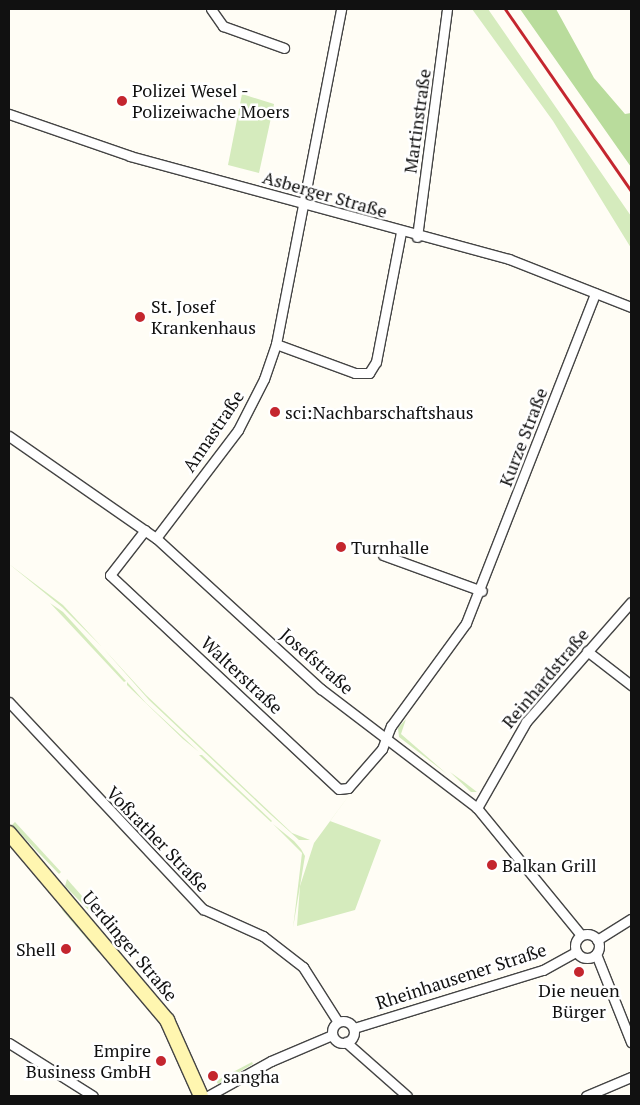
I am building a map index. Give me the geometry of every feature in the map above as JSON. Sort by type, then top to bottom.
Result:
[{"type":"main road","name":"Uerdinger Straße","points":[[9,834],[167,1020],[201,1096]]},
{"type":"street","points":[[211,9],[223,26],[284,48]]},
{"type":"street","name":"Annastraße","points":[[156,538],[238,430],[262,384],[276,344],[341,9]]},
{"type":"street","name":"Martinstraße","points":[[417,236],[447,9]]},
{"type":"street","name":"Asberger Straße","points":[[9,114],[304,206],[508,260],[631,307]]},
{"type":"street","points":[[276,344],[356,373],[369,373],[376,362],[401,232]]},
{"type":"street","name":"Kurze Straße","points":[[386,737],[466,623],[482,591],[595,293]]},
{"type":"street","name":"Josefstraße","points":[[9,436],[156,538],[322,689],[477,808],[581,935]]},
{"type":"street","name":"Walterstraße","points":[[144,530],[110,575],[339,789],[353,784],[386,737]]},
{"type":"street","points":[[383,555],[482,591]]},
{"type":"street","name":"Reinhardstraße","points":[[477,808],[526,722],[631,602]]},
{"type":"street","points":[[587,651],[631,685]]},
{"type":"street","name":"Voßrather Straße","points":[[9,702],[203,909],[262,936],[303,968],[338,1022]]},
{"type":"street","points":[[596,954],[585,958],[576,952],[574,945],[581,935],[597,940],[631,919]]},
{"type":"street","points":[[597,940],[596,954],[631,1042]]},
{"type":"street","name":"Rheinhausener Straße","points":[[354,1028],[543,970],[576,952]]},
{"type":"street","points":[[208,1096],[271,1061],[332,1035],[338,1022],[349,1022],[354,1028],[354,1035],[346,1042]]},
{"type":"street","points":[[332,1035],[346,1042],[407,1096]]},
{"type":"street","points":[[9,1043],[93,1096]]},
{"type":"street","points":[[586,1096],[631,1077]]},
{"type":"green space","points":[[472,9],[488,9],[631,216],[631,248],[553,121]]},
{"type":"green space","points":[[520,9],[556,9],[594,78],[625,114],[631,113],[631,167]]},
{"type":"green space","points":[[242,94],[274,104],[259,173],[228,165]]},
{"type":"green space","points":[[9,564],[63,605],[102,647],[62,607]]},
{"type":"green space","points":[[50,603],[63,612],[126,681],[124,682]]},
{"type":"green space","points":[[103,648],[146,695],[292,833],[310,840],[299,840],[270,814],[149,700]]},
{"type":"green space","points":[[127,682],[146,703],[199,752],[183,739],[127,685]]},
{"type":"green space","points":[[406,719],[401,734],[447,774],[399,737],[398,728]]},
{"type":"green space","points":[[199,755],[202,755],[272,821],[271,822]]},
{"type":"green space","points":[[450,772],[464,782],[477,792],[471,792]]},
{"type":"green space","points":[[330,821],[381,840],[355,910],[297,926],[300,886],[314,843]]},
{"type":"green space","points":[[15,822],[61,872],[59,874],[12,825]]},
{"type":"green space","points":[[273,824],[294,841],[305,856],[293,928],[302,853]]},
{"type":"green space","points":[[67,879],[111,929],[109,931],[65,886]]},
{"type":"green space","points":[[65,904],[100,950],[98,952],[62,910]]},
{"type":"green space","points":[[252,1062],[253,1064],[218,1084],[216,1081]]},
{"type":"railway","points":[[505,9],[631,191]]},
{"type":"place","name":"Polizei Wesel - Polizeiwache Moers","points":[[122,101]]},
{"type":"place","name":"St. Josef Krankenhaus","points":[[140,317]]},
{"type":"place","name":"sci:Nachbarschaftshaus","points":[[275,412]]},
{"type":"place","name":"Turnhalle","points":[[341,547]]},
{"type":"place","name":"Balkan Grill","points":[[492,865]]},
{"type":"place","name":"Shell","points":[[66,949]]},
{"type":"place","name":"Die neuen Bürger","points":[[579,972]]},
{"type":"place","name":"Empire Business GmbH","points":[[161,1061]]},
{"type":"place","name":"sangha","points":[[213,1076]]}]
